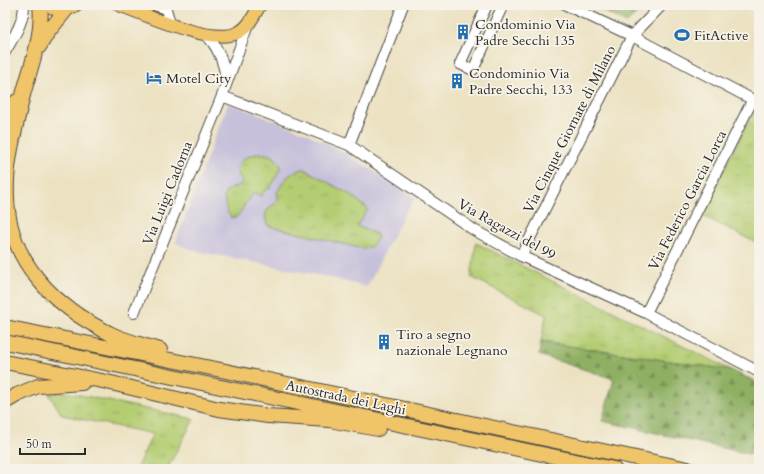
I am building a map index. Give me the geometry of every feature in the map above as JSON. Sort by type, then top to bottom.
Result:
[{"type":"highway","points":[[5,138],[25,86],[35,54],[42,16],[40,5]]},
{"type":"highway","points":[[35,54],[48,32],[71,7]]},
{"type":"highway","points":[[5,122],[25,86]]},
{"type":"highway","points":[[25,86],[11,147],[6,198],[9,220],[14,238],[22,256],[33,274],[46,290],[69,309],[109,334],[216,369]]},
{"type":"highway","name":"Autostrada dei Laghi","points":[[5,327],[216,369],[688,469]]},
{"type":"highway","name":"Autostrada dei Laghi","points":[[5,342],[614,469]]},
{"type":"highway","points":[[5,362],[108,382],[219,408],[261,415],[329,420],[382,430],[485,442]]},
{"type":"highway","points":[[5,402],[38,386],[83,383],[150,396],[169,397]]},
{"type":"main road","points":[[47,5],[58,10],[71,7]]},
{"type":"main road","points":[[119,5],[194,32],[205,34],[225,36],[238,33],[248,25]]},
{"type":"main road","name":"Via Luigi Cadorna","points":[[248,25],[260,5]]},
{"type":"street","points":[[5,52],[19,26],[24,5]]},
{"type":"street","points":[[154,5],[166,9],[170,23]]},
{"type":"street","points":[[349,145],[402,5]]},
{"type":"street","points":[[487,5],[460,64],[472,70],[503,5]]},
{"type":"street","points":[[566,5],[632,36],[756,101]]},
{"type":"street","name":"Via Cinque Giornate di Milano","points":[[521,256],[632,36],[662,5]]},
{"type":"street","name":"Via Luigi Cadorna","points":[[134,313],[227,84],[248,25]]},
{"type":"street","points":[[205,34],[213,41],[219,52],[224,64],[227,84]]},
{"type":"street","name":"Via Ragazzi del 99","points":[[222,96],[349,145],[474,230],[521,256],[646,313],[759,372]]},
{"type":"street","name":"Via Federico Garcia Lorca","points":[[646,313],[756,101]]},
{"type":"shaded area","points":[[228,103],[302,131],[347,154],[415,198],[404,214],[367,287],[328,277],[196,251],[175,243]]},
{"type":"green space","points":[[591,5],[646,5],[627,23]]},
{"type":"green space","points":[[755,109],[759,111],[759,244],[701,215]]},
{"type":"green space","points":[[259,153],[273,156],[281,167],[271,187],[264,191],[261,196],[256,193],[251,195],[237,217],[231,218],[225,203],[225,195],[227,191],[238,186],[242,181],[237,171],[242,160]]},
{"type":"green space","points":[[304,169],[351,195],[368,209],[357,226],[378,236],[373,245],[364,249],[268,226],[266,222],[266,212],[278,201],[277,193],[282,184],[291,174]]},
{"type":"green space","points":[[476,243],[731,370],[541,342],[546,315],[471,277]]},
{"type":"green space","points":[[541,342],[731,370],[759,383],[759,432],[750,454],[602,421],[614,379],[539,355]]},
{"type":"green space","points":[[66,392],[194,419],[167,469],[136,469],[153,434],[62,415],[49,394]]},
{"type":"place","name":"Condominio Via Padre Secchi 135","points":[[463,32]]},
{"type":"place","name":"FitActive","points":[[682,35]]},
{"type":"place","name":"Motel City","points":[[154,78]]},
{"type":"place","name":"Condominio Via Padre Secchi, 133","points":[[457,81]]},
{"type":"place","name":"Tiro a segno nazionale Legnano","points":[[384,342]]}]
